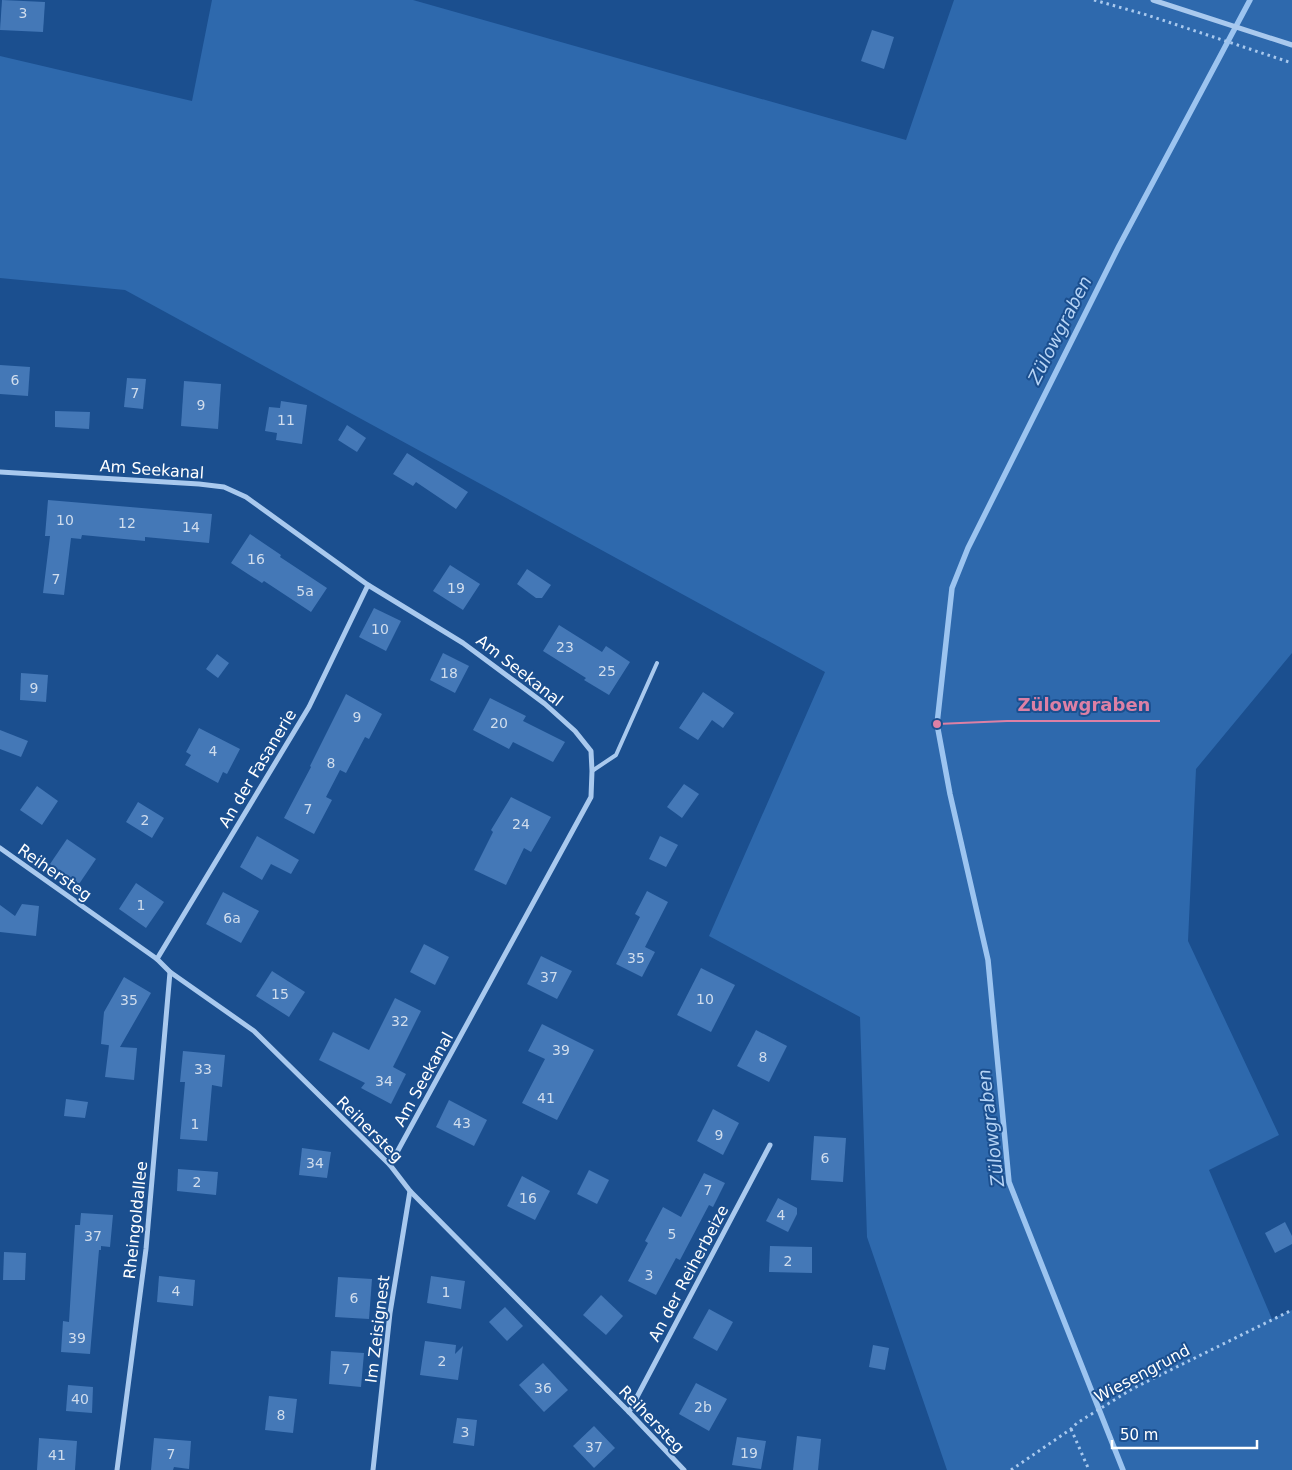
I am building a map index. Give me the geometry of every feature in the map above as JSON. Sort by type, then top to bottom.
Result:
[{"type":"street","points":[[1153,0],[1290,45]]},
{"type":"street","name":"Am Seekanal","points":[[0,472],[224,487],[246,498],[368,586],[463,643],[545,704],[575,731],[591,751],[591,797],[390,1165]]},
{"type":"street","name":"An der Fasanerie","points":[[157,959],[309,707],[368,586]]},
{"type":"street","name":"Reihersteg","points":[[0,848],[157,959],[170,972],[254,1031],[390,1165],[410,1191],[684,1470]]},
{"type":"street","name":"Rheingoldallee","points":[[117,1470],[146,1249],[170,972]]},
{"type":"street","name":"An der Reiherbeize","points":[[628,1412],[770,1145]]},
{"type":"street","name":"Im Zeisignest","points":[[373,1470],[390,1313],[410,1191]]},
{"type":"lane","points":[[592,771],[616,755],[657,663]]},
{"type":"path","points":[[1094,0],[1147,15],[1292,63]]},
{"type":"path","name":"Wiesengrund","points":[[1011,1470],[1071,1430],[1077,1423],[1132,1390],[1292,1310]]},
{"type":"path","points":[[1071,1430],[1090,1470]]},
{"type":"shaded area","points":[[212,0],[413,0],[906,140],[954,0],[1292,0],[1292,653],[1196,769],[1188,941],[1279,1135],[1209,1170],[1272,1319],[1292,1310],[1292,1470],[947,1470],[867,1237],[860,1017],[709,936],[825,672],[125,290],[0,278],[0,56],[192,101]]},
{"type":"building","points":[[2,0],[45,2],[43,32],[0,30]]},
{"type":"building","points":[[872,30],[894,37],[884,69],[861,61]]},
{"type":"building","points":[[0,365],[30,367],[28,396],[0,394]]},
{"type":"building","points":[[127,378],[146,379],[143,409],[124,407]]},
{"type":"building","points":[[184,381],[221,384],[218,429],[181,426]]},
{"type":"building","points":[[281,401],[307,405],[302,444],[276,440],[277,433],[265,431],[269,407],[280,408]]},
{"type":"building","points":[[55,411],[90,412],[89,429],[55,427]]},
{"type":"building","points":[[347,425],[366,438],[357,452],[338,440]]},
{"type":"building","points":[[407,453],[468,492],[456,509],[416,482],[413,486],[393,474]]},
{"type":"building","points":[[48,500],[212,514],[209,543],[145,537],[145,541],[82,535],[81,539],[71,538],[64,595],[43,593],[50,536],[45,536]]},
{"type":"building","points":[[250,534],[281,555],[280,557],[327,588],[311,612],[264,581],[262,583],[231,563]]},
{"type":"building","points":[[450,565],[480,584],[463,610],[433,591]]},
{"type":"building","points":[[527,569],[551,585],[542,598],[536,598],[517,584]]},
{"type":"building","points":[[374,608],[401,621],[386,651],[359,637]]},
{"type":"building","points":[[559,625],[602,652],[606,646],[630,662],[609,695],[543,651]]},
{"type":"building","points":[[443,653],[469,666],[455,693],[430,680]]},
{"type":"building","points":[[217,654],[229,663],[218,678],[206,669]]},
{"type":"building","points":[[21,673],[48,675],[46,702],[20,700]]},
{"type":"building","points":[[703,692],[734,713],[723,728],[712,720],[698,740],[679,728]]},
{"type":"building","points":[[346,694],[382,714],[369,739],[365,737],[346,773],[340,770],[326,797],[332,800],[314,834],[284,818]]},
{"type":"building","points":[[490,698],[526,716],[523,721],[565,742],[553,762],[513,742],[509,749],[473,730]]},
{"type":"building","points":[[199,728],[240,749],[227,774],[223,772],[218,783],[185,765],[191,755],[186,752]]},
{"type":"building","points":[[0,730],[28,741],[21,757],[0,749]]},
{"type":"building","points":[[684,784],[699,794],[682,818],[667,807]]},
{"type":"building","points":[[37,786],[58,801],[42,825],[20,810]]},
{"type":"building","points":[[511,797],[551,817],[531,852],[524,848],[506,885],[474,870],[493,832],[491,830]]},
{"type":"building","points":[[138,802],[164,818],[152,838],[126,822]]},
{"type":"building","points":[[257,836],[299,860],[291,874],[271,864],[262,880],[240,867]]},
{"type":"building","points":[[660,836],[678,845],[666,867],[649,859]]},
{"type":"building","points":[[67,839],[96,859],[79,884],[50,864]]},
{"type":"building","points":[[136,883],[164,902],[146,928],[119,909]]},
{"type":"building","points":[[647,891],[668,902],[645,947],[655,952],[642,977],[616,964],[640,917],[635,914]]},
{"type":"building","points":[[223,892],[259,911],[241,943],[206,924]]},
{"type":"building","points":[[22,904],[39,906],[36,936],[0,932],[0,905],[15,916]]},
{"type":"building","points":[[424,944],[449,957],[435,985],[410,972]]},
{"type":"building","points":[[541,956],[572,971],[557,999],[527,984]]},
{"type":"building","points":[[701,968],[735,985],[711,1032],[677,1015]]},
{"type":"building","points":[[272,971],[305,992],[289,1017],[256,996]]},
{"type":"building","points":[[124,977],[151,993],[120,1047],[137,1048],[134,1080],[105,1077],[109,1045],[101,1044],[104,1012]]},
{"type":"building","points":[[395,998],[421,1011],[393,1067],[406,1074],[391,1104],[361,1088],[365,1083],[319,1060],[333,1032],[369,1050]]},
{"type":"building","points":[[542,1024],[594,1050],[557,1120],[522,1103],[545,1059],[528,1051]]},
{"type":"building","points":[[756,1030],[787,1046],[769,1082],[737,1066]]},
{"type":"building","points":[[183,1051],[225,1055],[222,1087],[212,1085],[207,1141],[180,1139],[185,1082],[180,1082]]},
{"type":"building","points":[[66,1099],[88,1102],[85,1118],[64,1116]]},
{"type":"building","points":[[449,1100],[487,1120],[474,1146],[436,1127]]},
{"type":"building","points":[[713,1109],[739,1123],[723,1155],[697,1141]]},
{"type":"building","points":[[814,1136],[846,1138],[843,1182],[811,1180]]},
{"type":"building","points":[[302,1148],[331,1152],[327,1178],[299,1175]]},
{"type":"building","points":[[178,1169],[218,1172],[216,1195],[177,1191]]},
{"type":"building","points":[[589,1170],[609,1180],[597,1204],[577,1194]]},
{"type":"building","points":[[704,1173],[725,1183],[713,1207],[709,1205],[680,1260],[676,1258],[656,1295],[628,1281],[648,1243],[645,1241],[663,1207],[681,1217]]},
{"type":"building","points":[[522,1176],[550,1191],[535,1220],[507,1206]]},
{"type":"building","points":[[778,1198],[797,1208],[797,1214],[788,1232],[766,1221]]},
{"type":"building","points":[[81,1213],[113,1215],[110,1247],[101,1246],[101,1250],[99,1250],[90,1354],[61,1352],[63,1321],[69,1322],[75,1225],[80,1225]]},
{"type":"building","points":[[1285,1222],[1292,1236],[1292,1244],[1275,1253],[1265,1233]]},
{"type":"building","points":[[770,1246],[812,1247],[812,1273],[769,1272]]},
{"type":"building","points":[[4,1252],[26,1253],[25,1280],[3,1280]]},
{"type":"building","points":[[159,1276],[195,1280],[193,1306],[157,1302]]},
{"type":"building","points":[[431,1276],[465,1281],[461,1309],[427,1303]]},
{"type":"building","points":[[338,1277],[372,1279],[369,1319],[335,1317]]},
{"type":"building","points":[[601,1295],[623,1316],[606,1335],[583,1315]]},
{"type":"building","points":[[505,1307],[523,1326],[507,1341],[489,1322]]},
{"type":"building","points":[[709,1309],[733,1322],[717,1351],[693,1338]]},
{"type":"building","points":[[425,1341],[456,1345],[455,1354],[463,1346],[458,1380],[420,1375]]},
{"type":"building","points":[[873,1345],[889,1348],[885,1370],[869,1367]]},
{"type":"building","points":[[331,1351],[364,1353],[361,1387],[329,1384]]},
{"type":"building","points":[[543,1363],[568,1390],[544,1412],[519,1385]]},
{"type":"building","points":[[696,1383],[727,1399],[709,1431],[679,1414]]},
{"type":"building","points":[[68,1385],[93,1387],[92,1413],[66,1411]]},
{"type":"building","points":[[269,1396],[297,1399],[293,1433],[265,1430]]},
{"type":"building","points":[[457,1418],[477,1420],[474,1446],[453,1443]]},
{"type":"building","points":[[594,1426],[615,1448],[594,1468],[573,1446]]},
{"type":"building","points":[[797,1436],[821,1439],[818,1470],[793,1470]]},
{"type":"building","points":[[737,1437],[766,1441],[761,1469],[732,1465]]},
{"type":"building","points":[[39,1438],[77,1441],[75,1470],[37,1470]]},
{"type":"building","points":[[154,1438],[191,1441],[189,1469],[174,1467],[173,1470],[151,1470]]},
{"type":"waterway","name":"Zülowgraben","points":[[1123,1470],[1009,1182],[988,960],[950,794],[937,724],[952,588],[968,548],[1119,246],[1250,0]]},
{"type":"place","name":"Zülowgraben","points":[[937,724]]}]
